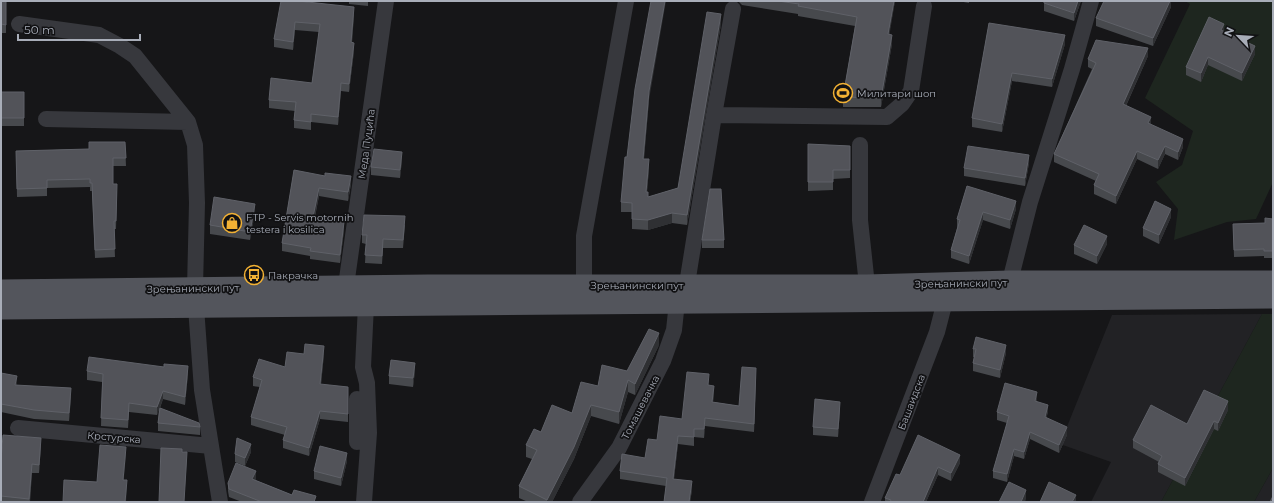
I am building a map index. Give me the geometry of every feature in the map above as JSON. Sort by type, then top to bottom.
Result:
[{"type":"main road","name":"Зрењанински пут","points":[[1,309],[346,286],[687,284],[867,285],[1010,281],[1273,281]]},
{"type":"main road","name":"Зрењанински пут","points":[[1,290],[366,305],[1273,298]]},
{"type":"street","name":"Меда Пуцића","points":[[346,286],[386,1]]},
{"type":"street","points":[[584,285],[584,236],[626,1]]},
{"type":"street","points":[[1010,281],[1030,202],[1072,69],[1090,1]]},
{"type":"street","points":[[714,115],[887,117],[902,104],[911,91],[924,6]]},
{"type":"street","points":[[687,284],[714,115],[733,9]]},
{"type":"street","points":[[19,24],[98,35],[120,46],[135,56],[188,122],[195,145],[197,203],[196,297],[201,374],[220,502]]},
{"type":"street","points":[[46,119],[188,122]]},
{"type":"street","points":[[860,144],[860,220],[867,285]]},
{"type":"street","name":"Башаидска","points":[[872,502],[937,332],[945,301]]},
{"type":"street","name":"Томашевачка","points":[[580,502],[622,442],[663,361],[674,330],[676,302]]},
{"type":"street","points":[[364,502],[369,433],[367,383],[363,367],[366,305]]},
{"type":"street","points":[[357,442],[357,381],[363,367]]},
{"type":"street","name":"Крстурска","points":[[18,428],[211,446]]},
{"type":"shaded area","points":[[1185,1],[1273,1],[1273,182],[1256,219],[1227,222],[1174,240],[1178,209],[1156,182],[1182,165],[1193,131],[1145,98],[1190,4]]},
{"type":"shaded area","points":[[1262,314],[1161,502],[1091,502],[1111,462],[1060,444],[1112,315]]},
{"type":"shaded area","points":[[1262,314],[1273,314],[1273,468],[1254,502],[1161,502]]},
{"type":"shaded area","points":[[1273,468],[1273,502],[1254,502]]},
{"type":"building","points":[[1,1],[6,1],[6,25],[1,24]]},
{"type":"building","points":[[281,1],[298,1],[354,7],[351,42],[354,43],[349,84],[341,83],[338,117],[311,114],[311,122],[294,120],[296,102],[269,100],[271,78],[312,83],[320,24],[295,22],[293,42],[274,39]]},
{"type":"building","points":[[651,1],[665,1],[649,91],[643,159],[649,159],[646,192],[648,192],[648,197],[678,188],[707,12],[721,14],[687,215],[672,213],[648,220],[632,219],[632,203],[621,202],[625,157],[627,157],[635,89]]},
{"type":"building","points":[[778,1],[894,1],[888,34],[892,35],[881,98],[843,97],[857,17],[798,6],[799,4]]},
{"type":"building","points":[[1044,1],[1078,1],[1074,13],[1044,3]]},
{"type":"building","points":[[1104,1],[1170,1],[1153,38],[1096,18]]},
{"type":"building","points":[[1209,17],[1224,24],[1221,30],[1255,46],[1242,73],[1208,57],[1201,73],[1186,67]]},
{"type":"building","points":[[989,23],[1065,35],[1052,79],[1012,73],[1002,124],[972,118]]},
{"type":"building","points":[[1096,40],[1148,48],[1123,104],[1151,117],[1148,123],[1183,139],[1178,152],[1165,146],[1158,160],[1137,151],[1116,196],[1094,185],[1099,174],[1054,154],[1096,63],[1088,59]]},
{"type":"building","points":[[1,92],[24,92],[24,118],[1,118]]},
{"type":"building","points":[[89,142],[125,142],[126,158],[113,158],[113,184],[117,184],[116,221],[114,221],[115,249],[95,250],[92,183],[90,183],[90,179],[47,180],[47,188],[17,189],[16,151],[89,149]]},
{"type":"building","points":[[808,144],[850,146],[850,170],[833,170],[833,182],[808,182]]},
{"type":"building","points":[[968,146],[1029,155],[1025,178],[964,168]]},
{"type":"building","points":[[374,149],[402,152],[400,170],[371,167]]},
{"type":"building","points":[[294,170],[325,176],[325,173],[351,176],[348,192],[319,188],[313,217],[344,222],[340,255],[310,251],[311,248],[282,243]]},
{"type":"building","points":[[967,186],[1016,201],[1010,220],[983,212],[969,256],[951,250],[960,220],[957,219]]},
{"type":"building","points":[[710,189],[721,189],[724,240],[702,240]]},
{"type":"building","name":"FTP - Servis motornih testera i kosilica","points":[[214,197],[255,204],[250,232],[210,225]]},
{"type":"building","points":[[1155,201],[1171,209],[1159,235],[1143,228]]},
{"type":"building","points":[[364,215],[405,216],[403,240],[383,239],[382,256],[365,255],[367,235],[362,235]]},
{"type":"building","points":[[1265,218],[1273,219],[1273,251],[1264,251],[1264,249],[1234,250],[1233,224],[1265,223]]},
{"type":"building","points":[[1084,225],[1107,236],[1097,256],[1074,245]]},
{"type":"building","points":[[649,329],[659,333],[635,384],[628,380],[619,412],[591,405],[574,447],[547,500],[519,486],[537,450],[526,445],[534,429],[541,432],[552,405],[572,413],[581,382],[598,386],[602,365],[627,371]]},
{"type":"building","points":[[976,337],[1006,345],[1000,370],[973,363],[976,349],[973,349]]},
{"type":"building","points":[[305,344],[324,346],[320,384],[348,387],[348,414],[320,411],[309,448],[283,440],[287,427],[251,417],[262,380],[253,377],[259,359],[285,367],[287,352],[304,354]]},
{"type":"building","points":[[89,357],[164,367],[164,364],[188,366],[185,397],[163,391],[157,407],[129,403],[128,420],[101,418],[103,374],[87,371]]},
{"type":"building","points":[[391,360],[415,363],[413,378],[389,376]]},
{"type":"building","points":[[742,367],[756,368],[754,424],[705,418],[704,429],[694,429],[694,437],[678,436],[673,479],[692,481],[689,502],[664,502],[667,478],[620,471],[622,454],[645,458],[648,439],[657,440],[660,416],[682,419],[687,372],[709,374],[708,385],[714,386],[712,402],[739,406]]},
{"type":"building","points":[[1,373],[17,376],[15,385],[71,388],[69,413],[34,410],[1,404]]},
{"type":"building","points":[[1005,383],[1037,392],[1035,401],[1048,405],[1045,417],[1067,427],[1059,445],[1030,432],[1024,452],[1014,449],[1007,474],[993,471],[1009,416],[997,412]]},
{"type":"building","points":[[1204,390],[1228,401],[1218,423],[1214,421],[1185,478],[1158,464],[1162,456],[1133,440],[1151,405],[1187,424]]},
{"type":"building","points":[[815,399],[840,402],[838,429],[813,427]]},
{"type":"building","points":[[160,408],[199,423],[200,427],[158,423]]},
{"type":"building","points":[[3,435],[41,438],[39,465],[32,464],[29,499],[1,496]]},
{"type":"building","points":[[918,435],[960,455],[951,473],[938,467],[923,502],[890,502],[891,500],[885,498],[896,474],[900,475]]},
{"type":"building","points":[[237,438],[251,444],[245,458],[235,454]]},
{"type":"building","points":[[100,445],[126,447],[123,480],[127,480],[125,502],[63,502],[64,480],[97,482]]},
{"type":"building","points":[[320,446],[347,453],[341,478],[314,471]]},
{"type":"building","points":[[161,448],[182,449],[182,452],[187,452],[184,502],[159,502]]},
{"type":"building","points":[[236,463],[256,471],[252,479],[292,495],[294,490],[316,496],[314,502],[262,502],[229,489],[228,483]]},
{"type":"building","points":[[1009,482],[1026,490],[1021,502],[999,502]]},
{"type":"building","points":[[1049,482],[1076,495],[1072,502],[1040,502]]},
{"type":"place","name":"Милитари шоп","points":[[843,93]]},
{"type":"place","name":"FTP - Servis motornih testera i kosilica","points":[[232,223]]},
{"type":"place","name":"Пакрачка","points":[[254,275]]}]
